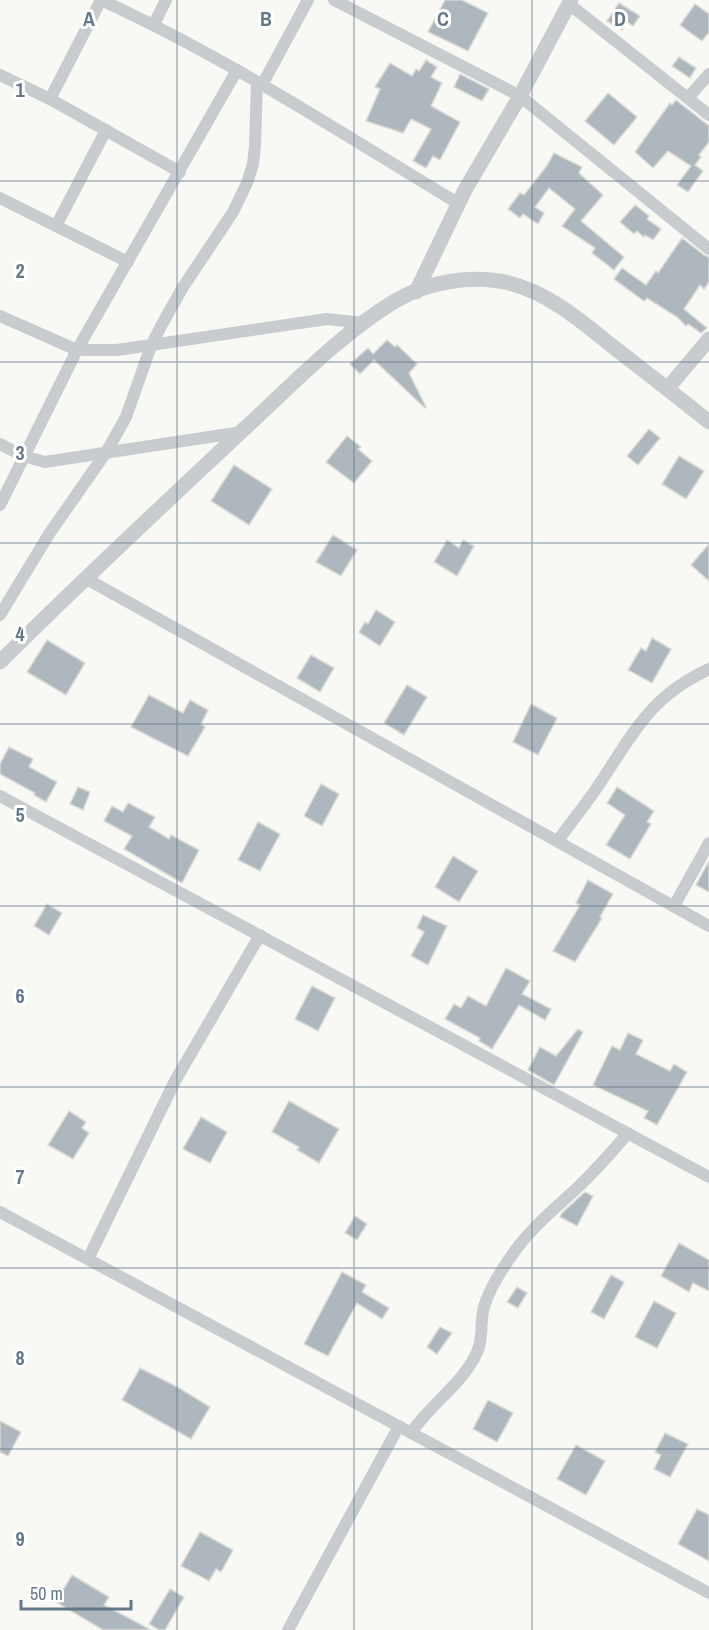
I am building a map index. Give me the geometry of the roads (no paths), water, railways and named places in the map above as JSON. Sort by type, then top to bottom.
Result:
[{"type":"street","points":[[50,99],[101,0],[154,24],[260,83],[459,204]]},
{"type":"street","points":[[154,24],[166,0]]},
{"type":"street","points":[[0,615],[49,534],[107,451],[126,417],[151,346],[183,287],[233,212],[253,164],[260,83],[308,0]]},
{"type":"street","points":[[334,0],[520,96],[709,249]]},
{"type":"street","points":[[416,291],[459,204],[570,2],[709,115]]},
{"type":"street","points":[[0,505],[77,350],[237,70]]},
{"type":"street","points":[[688,98],[709,74]]},
{"type":"street","points":[[2,81],[50,99],[180,172]]},
{"type":"street","points":[[56,226],[106,130]]},
{"type":"street","points":[[0,198],[128,262]]},
{"type":"street","points":[[0,662],[85,578],[310,368],[363,323],[396,300],[416,291],[448,282],[471,279],[508,283],[538,294],[569,312],[709,422]]},
{"type":"street","points":[[0,315],[77,350],[117,350],[151,346],[327,319],[363,323]]},
{"type":"street","points":[[668,388],[709,339]]},
{"type":"street","points":[[0,444],[23,456],[45,462],[242,432]]},
{"type":"street","points":[[85,578],[709,926]]},
{"type":"street","points":[[558,841],[595,791],[636,728],[654,706],[673,688],[709,669]]},
{"type":"street","points":[[0,796],[709,1177]]},
{"type":"street","points":[[674,906],[709,843]]},
{"type":"street","points":[[88,1259],[175,1081],[260,935]]},
{"type":"street","points":[[411,1432],[420,1418],[456,1383],[474,1360],[482,1338],[484,1308],[497,1280],[517,1248],[543,1219],[602,1163],[628,1133]]},
{"type":"street","points":[[0,1212],[709,1593]]},
{"type":"street","points":[[288,1630],[399,1426]]}]
